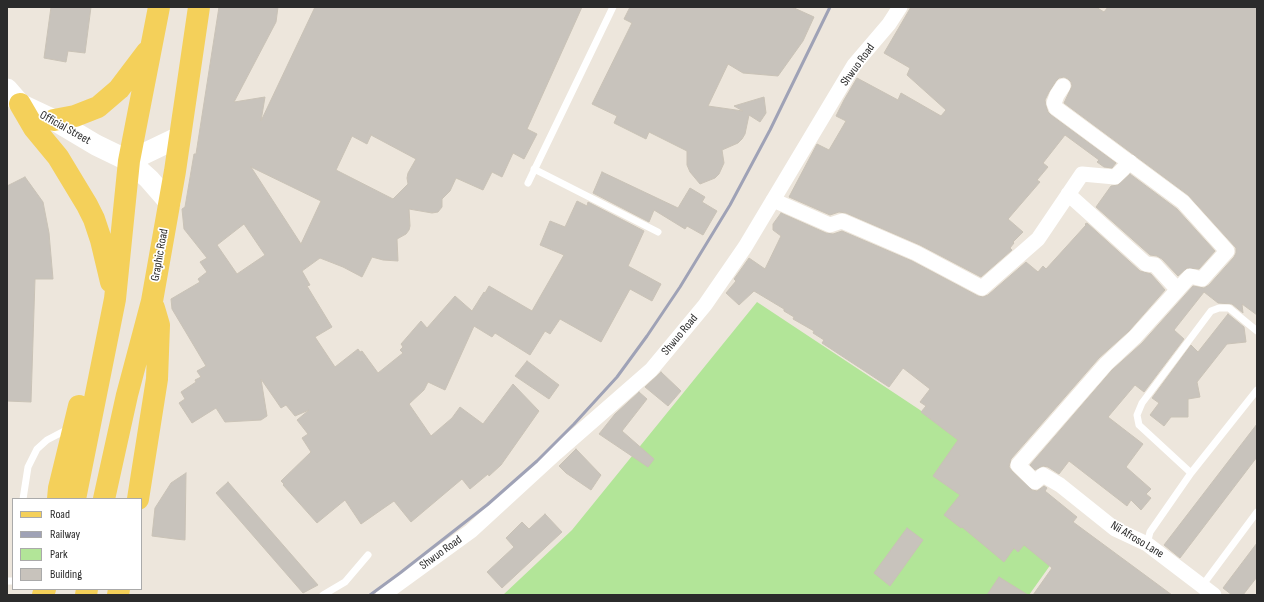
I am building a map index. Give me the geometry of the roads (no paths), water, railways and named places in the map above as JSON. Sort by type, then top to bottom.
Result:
[{"type":"main road","points":[[75,498],[114,299],[128,161],[159,7]]},
{"type":"main road","name":"Graphic Road","points":[[104,498],[127,395],[152,301],[170,202],[199,7]]},
{"type":"main road","points":[[54,120],[66,119],[98,107],[128,79],[152,47]]},
{"type":"main road","points":[[13,96],[34,128],[58,157],[78,189],[94,219],[101,240],[114,299]]},
{"type":"main road","points":[[138,498],[158,379],[159,325],[152,301]]},
{"type":"main road","points":[[58,498],[59,488],[81,399],[102,364]]},
{"type":"street","name":"Shwuo Road","points":[[383,595],[472,532],[556,454],[651,370],[705,305],[745,247],[854,65],[889,24],[900,7]]},
{"type":"street","points":[[1064,86],[1057,95],[1054,104],[1056,108],[1130,162],[1162,188],[1183,202],[1227,251],[1202,279],[1190,276],[1178,289],[1154,265],[1146,264],[1068,194]]},
{"type":"street","name":"Official Street","points":[[13,96],[96,145],[128,161],[149,179],[170,202]]},
{"type":"street","points":[[128,161],[179,137]]},
{"type":"street","points":[[773,200],[830,225],[842,221],[916,253],[982,288],[1038,239],[1082,174],[1115,177],[1130,162]]},
{"type":"street","name":"Nii Afroso Lane","points":[[1178,289],[1135,337],[1106,364],[1018,465],[1035,482],[1043,475],[1060,485],[1116,529],[1147,544],[1208,591]]},
{"type":"lane","points":[[528,182],[613,7]]},
{"type":"lane","points":[[534,169],[658,232]]},
{"type":"lane","points":[[1191,473],[1139,425],[1137,416],[1142,403],[1211,311],[1219,308],[1229,308],[1257,331]]},
{"type":"lane","points":[[1147,544],[1150,532],[1191,473],[1257,390]]},
{"type":"lane","points":[[24,498],[28,467],[37,449],[47,440],[74,427]]},
{"type":"lane","points":[[1208,591],[1257,512]]},
{"type":"lane","points":[[323,595],[345,582],[368,555]]},
{"type":"railway","points":[[370,595],[487,505],[537,461],[574,424],[617,377],[680,287],[730,205],[770,130],[830,7]]}]
